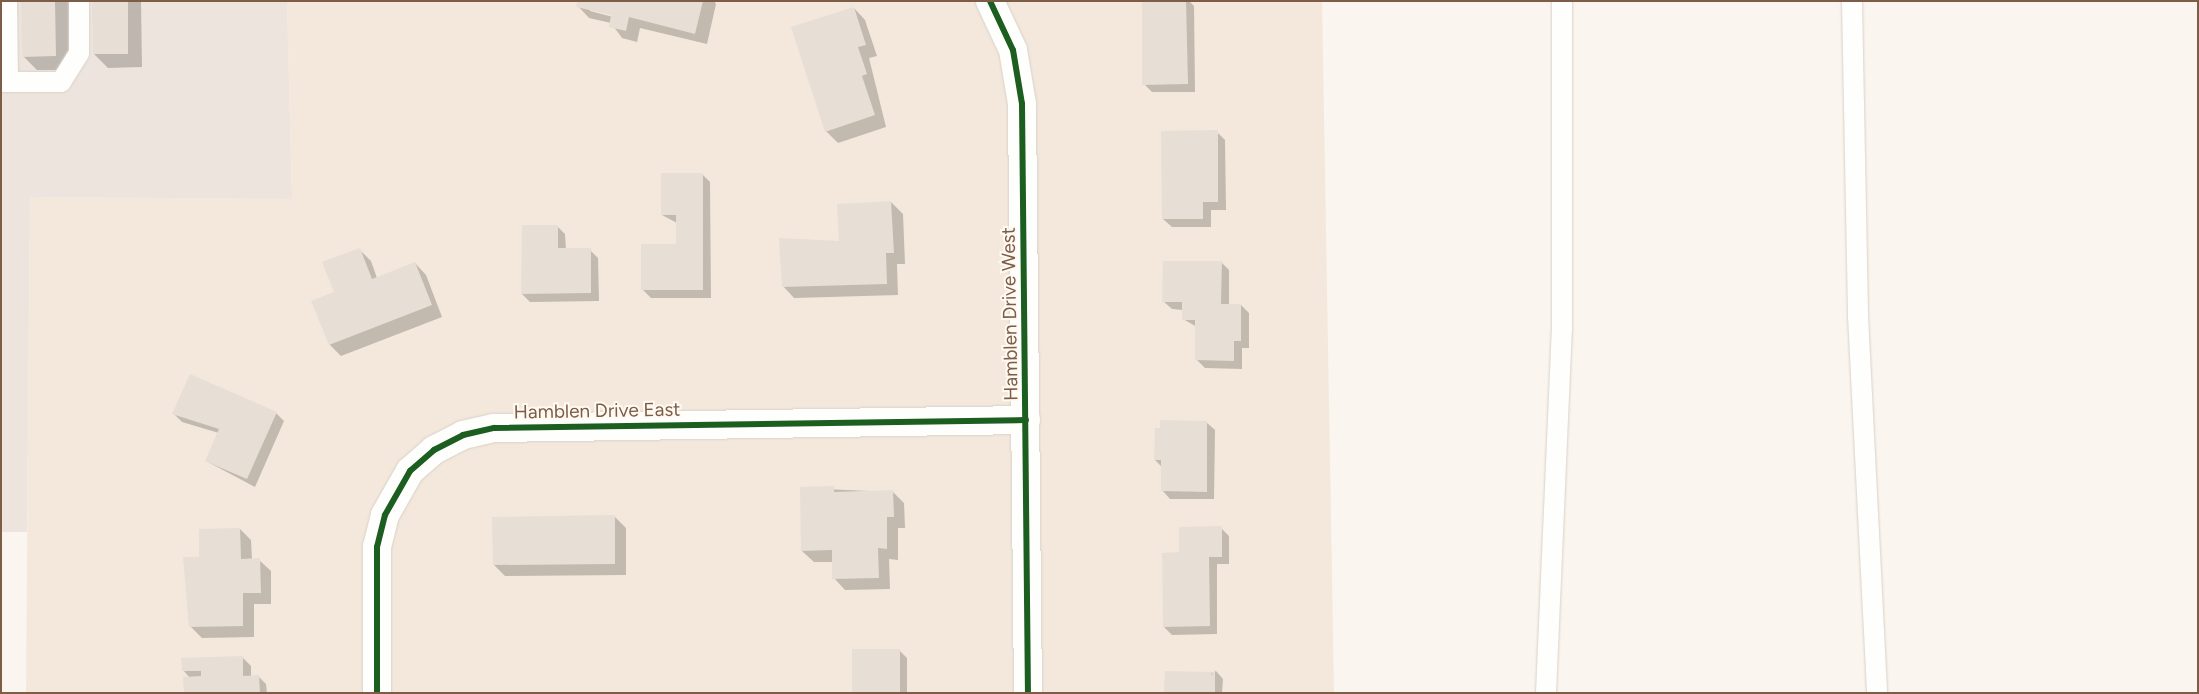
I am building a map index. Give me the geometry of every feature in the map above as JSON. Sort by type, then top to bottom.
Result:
[{"type":"street","name":"Hamblen Drive West","points":[[990,1],[1013,50],[1021,89],[1028,693]]},
{"type":"street","name":"Hamblen Drive East","points":[[377,693],[377,547],[385,515],[410,471],[434,450],[463,435],[494,428],[1026,420]]},
{"type":"lane","points":[[7,1],[5,82],[61,82],[80,53],[79,1]]},
{"type":"lane","points":[[1546,693],[1562,330],[1562,1]]},
{"type":"lane","points":[[1852,1],[1858,316],[1877,693]]},
{"type":"shaded area","points":[[1,1],[287,1],[292,199],[30,197],[27,532],[1,532]]},
{"type":"shaded area","points":[[287,1],[1322,1],[1334,693],[26,693],[30,197],[292,199]]},
{"type":"building","points":[[21,1],[55,1],[56,56],[22,57]]},
{"type":"building","points":[[92,1],[128,1],[128,54],[93,54]]},
{"type":"building","points":[[578,1],[703,1],[695,34],[629,17],[626,31],[609,27],[611,15],[576,7]]},
{"type":"building","points":[[1142,1],[1186,1],[1188,84],[1142,85]]},
{"type":"building","points":[[854,7],[866,45],[858,47],[867,74],[862,76],[875,115],[825,132],[791,27]]},
{"type":"building","points":[[1218,130],[1218,202],[1203,202],[1203,219],[1162,219],[1161,131]]},
{"type":"building","points":[[661,173],[703,173],[703,290],[641,290],[641,244],[676,244],[676,215],[661,215]]},
{"type":"building","points":[[891,201],[894,253],[886,253],[887,284],[782,287],[779,238],[839,241],[837,204]]},
{"type":"building","points":[[522,225],[558,225],[558,248],[591,248],[591,293],[521,294]]},
{"type":"building","points":[[360,248],[372,279],[415,262],[432,305],[329,345],[311,301],[334,292],[322,262]]},
{"type":"building","points":[[1163,261],[1222,261],[1221,304],[1241,304],[1241,341],[1234,341],[1234,361],[1195,360],[1195,320],[1182,320],[1182,302],[1162,302]]},
{"type":"building","points":[[190,374],[277,412],[247,479],[205,461],[219,429],[172,414]]},
{"type":"building","points":[[1160,420],[1207,421],[1207,492],[1161,491],[1161,460],[1154,460],[1155,428],[1160,428]]},
{"type":"building","points":[[834,486],[834,492],[893,490],[894,517],[887,517],[887,549],[878,548],[879,578],[832,579],[832,550],[801,551],[800,487]]},
{"type":"building","points":[[615,515],[615,564],[493,565],[492,517]]},
{"type":"building","points":[[1222,526],[1222,557],[1209,557],[1210,626],[1163,627],[1162,553],[1179,552],[1179,527]]},
{"type":"building","points":[[240,528],[241,559],[260,558],[261,593],[243,593],[243,626],[189,627],[183,557],[199,557],[199,529]]},
{"type":"building","points":[[852,649],[900,649],[900,693],[852,693]]},
{"type":"building","points":[[243,656],[243,676],[259,675],[260,693],[184,693],[183,677],[201,676],[201,671],[182,671],[181,658]]},
{"type":"building","points":[[1215,669],[1215,693],[1164,693],[1165,671],[1212,672],[1211,676]]},
{"type":"cycle path","points":[[990,1],[1013,50],[1022,104],[1028,693]]},
{"type":"cycle path","points":[[377,693],[377,547],[385,515],[410,471],[434,450],[463,435],[494,428],[1026,420]]}]
